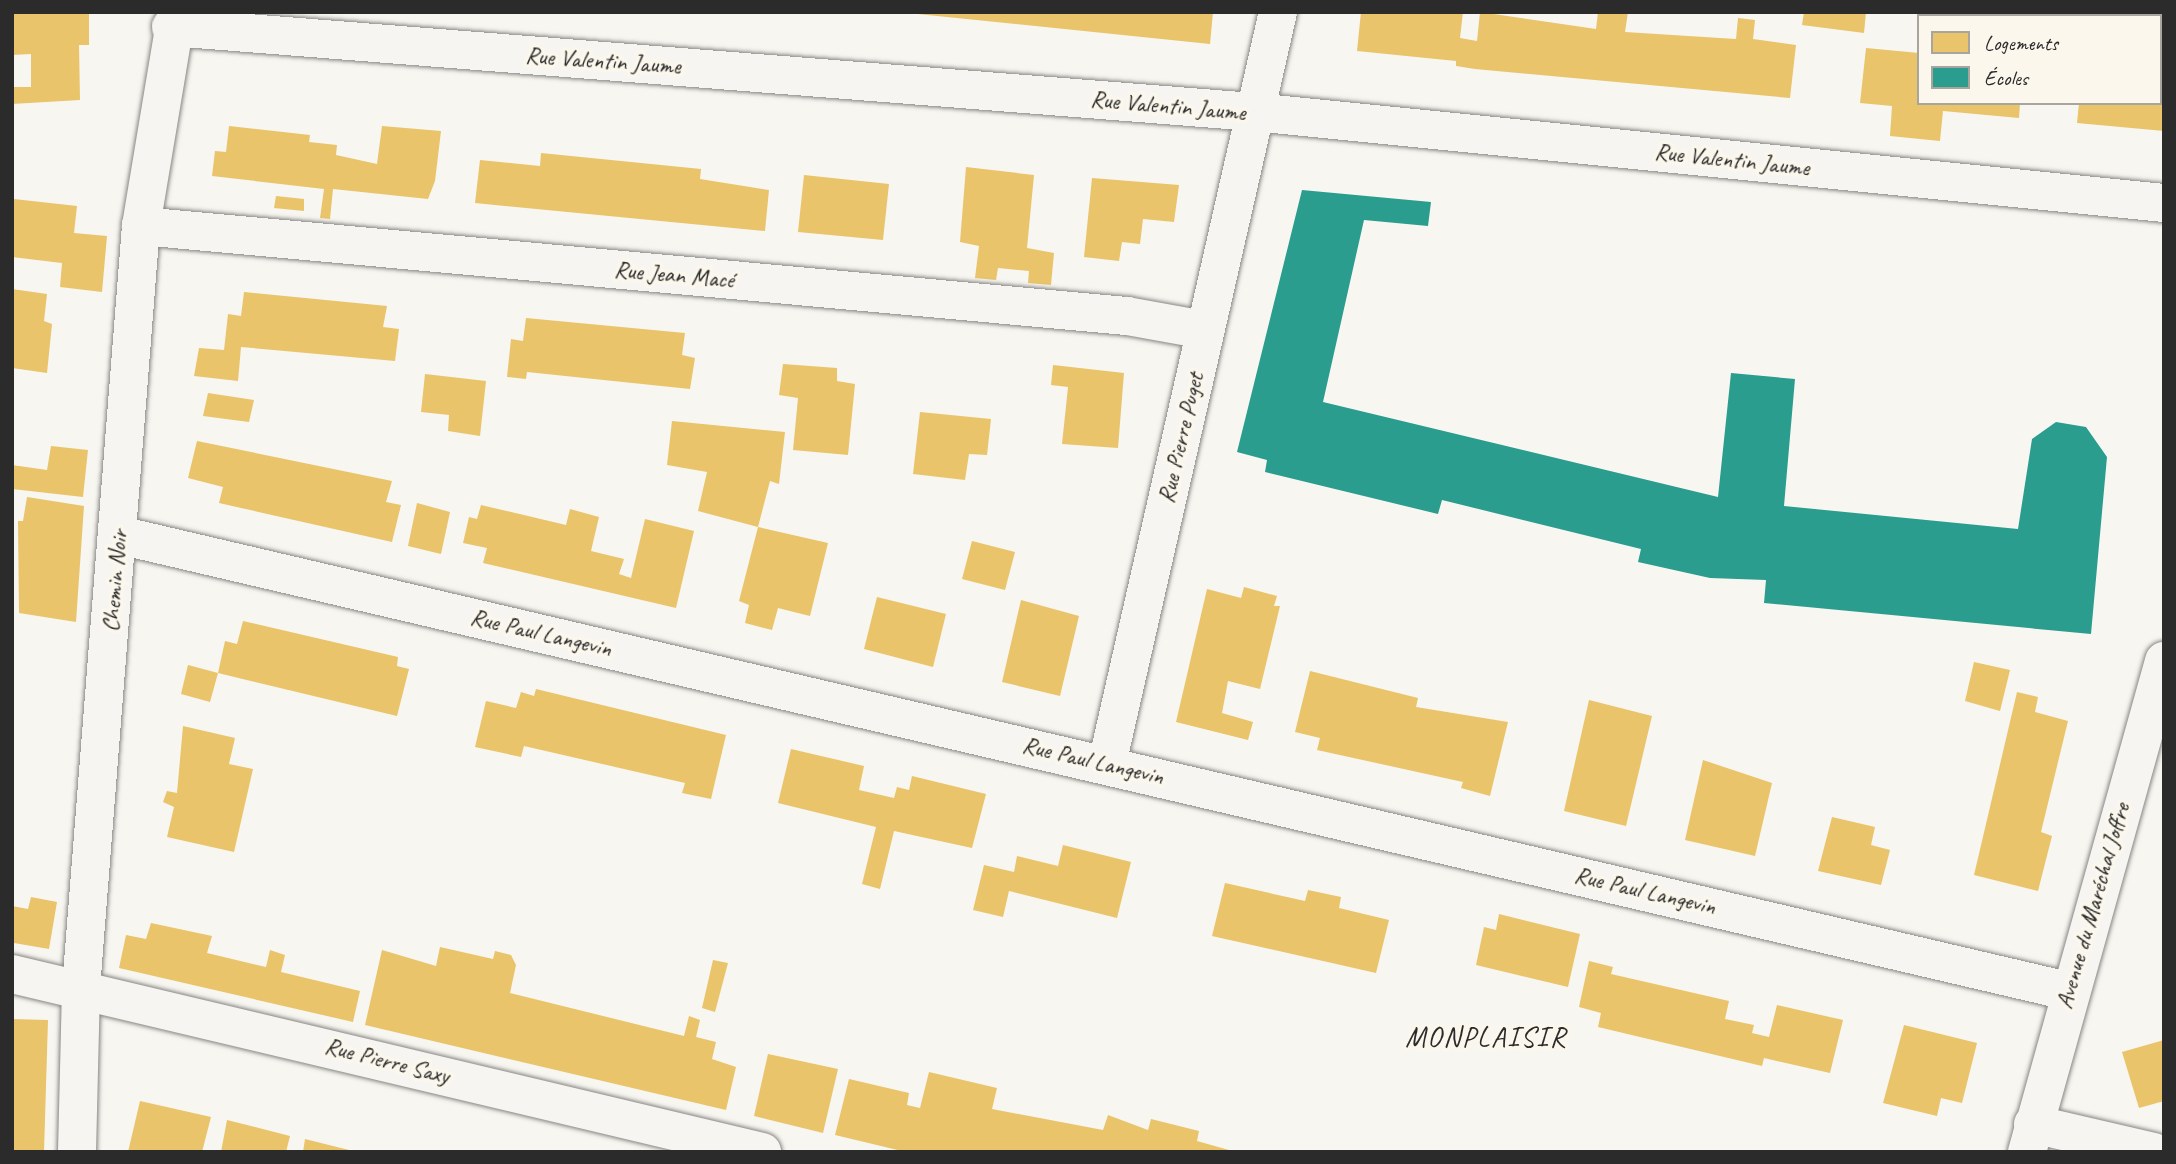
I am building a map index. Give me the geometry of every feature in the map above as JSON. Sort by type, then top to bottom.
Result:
[{"type":"street","name":"Rue Pierre Puget","points":[[1107,764],[1278,12]]},
{"type":"street","name":"Rue Valentin Jaume","points":[[174,20],[1254,112],[2164,203]]},
{"type":"street","name":"Chemin Noir","points":[[77,1152],[81,988],[119,536],[141,226],[174,20]]},
{"type":"street","name":"Rue Jean Macé","points":[[141,226],[1127,316],[1205,330]]},
{"type":"street","name":"Rue Paul Langevin","points":[[119,536],[1107,764],[2067,991]]},
{"type":"street","name":"Avenue du Maréchal Joffre","points":[[2030,1138],[2067,991],[2164,661]]},
{"type":"street","name":"Rue Pierre Saxy","points":[[12,974],[81,988],[762,1152]]},
{"type":"street","points":[[2030,1138],[2154,1152]]},
{"type":"building: Logements","points":[[12,12],[89,12],[89,45],[79,45],[80,100],[12,104],[12,87],[31,87],[31,54],[12,55]]},
{"type":"building: Logements","points":[[898,12],[1213,12],[1210,44]]},
{"type":"building: Logements","points":[[1361,12],[1463,12],[1460,38],[1477,41],[1480,12],[1596,29],[1598,12],[1628,12],[1625,32],[1736,39],[1738,18],[1755,20],[1753,39],[1796,45],[1790,98],[1475,69],[1456,66],[1456,61],[1357,51]]},
{"type":"building: Logements","points":[[1804,12],[1866,12],[1864,33],[1802,25]]},
{"type":"building: Logements","points":[[2031,12],[2086,12],[2058,14]]},
{"type":"building: Logements","points":[[1866,48],[1917,53],[1917,105],[2020,105],[2019,118],[1943,111],[1940,141],[1890,136],[1892,106],[1860,103]]},
{"type":"building: Logements","points":[[2162,100],[2164,131],[2077,123],[2079,105],[2162,105]]},
{"type":"building: Logements","points":[[229,126],[310,135],[309,142],[337,145],[336,155],[377,164],[382,126],[441,131],[435,181],[428,199],[333,189],[330,219],[320,218],[324,189],[212,176],[215,151],[226,152]]},
{"type":"building: Logements","points":[[541,153],[701,169],[700,179],[769,190],[765,231],[475,203],[480,160],[540,166]]},
{"type":"building: Logements","points":[[966,167],[1034,175],[1027,248],[1054,253],[1051,285],[1028,283],[1029,271],[998,268],[996,280],[975,278],[979,246],[960,242]]},
{"type":"building: Logements","points":[[804,175],[889,184],[883,240],[798,232]]},
{"type":"building: Logements","points":[[1092,178],[1179,185],[1174,222],[1143,219],[1140,244],[1122,242],[1119,261],[1084,257]]},
{"type":"building: Logements","points":[[276,196],[304,199],[304,211],[274,208]]},
{"type":"building: Logements","points":[[14,199],[77,206],[74,233],[107,236],[102,292],[60,287],[62,263],[12,257]]},
{"type":"building: Logements","points":[[12,289],[47,294],[44,321],[52,324],[47,373],[12,368]]},
{"type":"building: Logements","points":[[244,292],[387,306],[383,327],[399,329],[395,361],[241,347],[238,381],[194,376],[199,348],[224,350],[228,314],[241,316]]},
{"type":"building: Logements","points":[[526,318],[685,333],[682,355],[695,358],[690,389],[527,372],[526,379],[507,377],[511,339],[523,341]]},
{"type":"building: Logements","points":[[783,364],[837,368],[837,381],[855,384],[848,455],[793,450],[798,398],[779,395]]},
{"type":"building: Logements","points":[[1053,365],[1124,373],[1118,448],[1062,444],[1068,387],[1051,385]]},
{"type":"building: Logements","points":[[425,374],[486,381],[480,436],[448,431],[449,415],[421,412]]},
{"type":"building: Logements","points":[[208,393],[254,400],[249,422],[203,416]]},
{"type":"building: Logements","points":[[920,412],[991,419],[987,455],[969,454],[965,480],[913,474]]},
{"type":"building: Logements","points":[[672,421],[785,432],[779,484],[770,481],[758,527],[698,511],[707,472],[667,465]]},
{"type":"building: Logements","points":[[197,441],[392,481],[386,502],[401,505],[392,542],[219,503],[223,487],[188,478]]},
{"type":"building: Logements","points":[[51,446],[88,450],[83,497],[12,489],[12,465],[47,470]]},
{"type":"building: Logements","points":[[27,497],[84,506],[76,622],[19,613],[18,521],[23,521]]},
{"type":"building: Logements","points":[[417,503],[450,512],[441,554],[408,546]]},
{"type":"building: Logements","points":[[481,505],[566,525],[570,509],[599,517],[591,551],[624,559],[619,574],[631,578],[645,519],[694,531],[676,608],[483,563],[487,548],[463,543],[469,517],[477,519]]},
{"type":"building: Logements","points":[[758,527],[828,543],[810,616],[778,608],[772,630],[745,623],[749,605],[739,601]]},
{"type":"building: Logements","points":[[972,541],[1015,552],[1005,590],[962,579]]},
{"type":"building: Logements","points":[[1244,587],[1277,596],[1274,606],[1280,606],[1260,689],[1228,681],[1222,713],[1253,722],[1248,740],[1176,722],[1207,589],[1241,598]]},
{"type":"building: Logements","points":[[877,597],[946,614],[933,667],[864,649]]},
{"type":"building: Logements","points":[[1021,600],[1079,616],[1060,696],[1002,682]]},
{"type":"building: Logements","points":[[243,621],[398,657],[397,666],[409,669],[397,716],[218,673],[225,641],[237,644]]},
{"type":"building: Logements","points":[[1974,662],[2010,670],[2000,711],[1965,701]]},
{"type":"building: Logements","points":[[188,665],[218,673],[210,702],[181,694]]},
{"type":"building: Logements","points":[[1310,671],[1418,698],[1416,707],[1508,722],[1490,796],[1461,788],[1463,782],[1317,750],[1320,738],[1295,732]]},
{"type":"building: Logements","points":[[536,689],[726,735],[711,799],[682,793],[685,783],[524,746],[521,757],[475,747],[486,701],[516,708],[521,692],[534,696]]},
{"type":"building: Logements","points":[[2017,692],[2038,697],[2035,712],[2068,721],[2041,832],[2052,836],[2038,891],[1974,875]]},
{"type":"building: Logements","points":[[1589,700],[1652,716],[1626,826],[1564,811]]},
{"type":"building: Logements","points":[[183,726],[235,738],[229,764],[253,769],[234,852],[167,837],[174,807],[163,802],[167,791],[177,793]]},
{"type":"building: Logements","points":[[791,749],[864,766],[859,790],[894,798],[897,787],[909,790],[912,776],[986,794],[972,848],[894,831],[880,889],[862,884],[876,827],[778,803]]},
{"type":"building: Logements","points":[[1703,760],[1772,783],[1755,856],[1685,840]]},
{"type":"building: Logements","points":[[1832,817],[1875,827],[1871,845],[1890,850],[1881,885],[1818,871]]},
{"type":"building: Logements","points":[[1063,845],[1131,862],[1117,918],[1009,891],[1003,917],[973,910],[984,865],[1014,872],[1017,856],[1058,866]]},
{"type":"building: Logements","points":[[1225,883],[1305,901],[1308,890],[1341,897],[1339,908],[1389,920],[1376,973],[1212,936]]},
{"type":"building: Logements","points":[[31,897],[57,902],[49,949],[14,943],[12,906],[28,909]]},
{"type":"building: Logements","points":[[1499,914],[1580,934],[1568,987],[1476,965],[1484,927],[1496,930]]},
{"type":"building: Logements","points":[[151,923],[212,936],[207,953],[266,967],[270,950],[285,955],[281,972],[360,991],[353,1022],[119,968],[126,935],[146,939]]},
{"type":"building: Logements","points":[[440,947],[493,959],[495,951],[511,955],[516,965],[510,993],[684,1036],[689,1016],[700,1020],[696,1037],[716,1042],[712,1059],[736,1067],[726,1110],[365,1025],[382,950],[436,966]]},
{"type":"building: Logements","points":[[713,960],[728,963],[715,1012],[702,1008]]},
{"type":"building: Logements","points":[[1589,961],[1613,967],[1611,974],[1729,1001],[1725,1019],[1754,1025],[1752,1033],[1769,1037],[1777,1005],[1843,1020],[1830,1073],[1764,1058],[1762,1066],[1598,1027],[1601,1013],[1579,1007]]},
{"type":"building: Logements","points":[[12,1019],[48,1020],[44,1152],[12,1152]]},
{"type":"building: Logements","points":[[1904,1025],[1977,1043],[1962,1103],[1941,1098],[1937,1116],[1883,1103]]},
{"type":"building: Logements","points":[[2164,1040],[2164,1101],[2139,1108],[2122,1052]]},
{"type":"building: Logements","points":[[768,1054],[838,1069],[823,1133],[754,1116]]},
{"type":"building: Logements","points":[[929,1072],[997,1088],[992,1109],[1103,1130],[1108,1115],[1148,1130],[1151,1119],[1199,1131],[1197,1141],[1236,1152],[906,1152],[835,1135],[849,1079],[909,1093],[907,1105],[920,1108]]},
{"type":"building: Logements","points":[[140,1101],[211,1117],[202,1152],[128,1152]]},
{"type":"building: Logements","points":[[227,1120],[290,1136],[286,1152],[221,1152]]},
{"type":"building: Logements","points":[[305,1139],[353,1151],[353,1152],[303,1152]]},
{"type":"building: Écoles","points":[[1302,190],[1431,202],[1428,226],[1364,220],[1323,402],[1718,497],[1731,373],[1795,379],[1784,506],[2018,529],[2032,439],[2056,422],[2086,427],[2107,457],[2091,634],[1764,603],[1766,580],[1710,578],[1638,562],[1641,549],[1442,500],[1438,514],[1265,472],[1267,460],[1237,452]]},
{"type":"district","name":"MONPLAISIR","points":[[1486,1037]]}]
